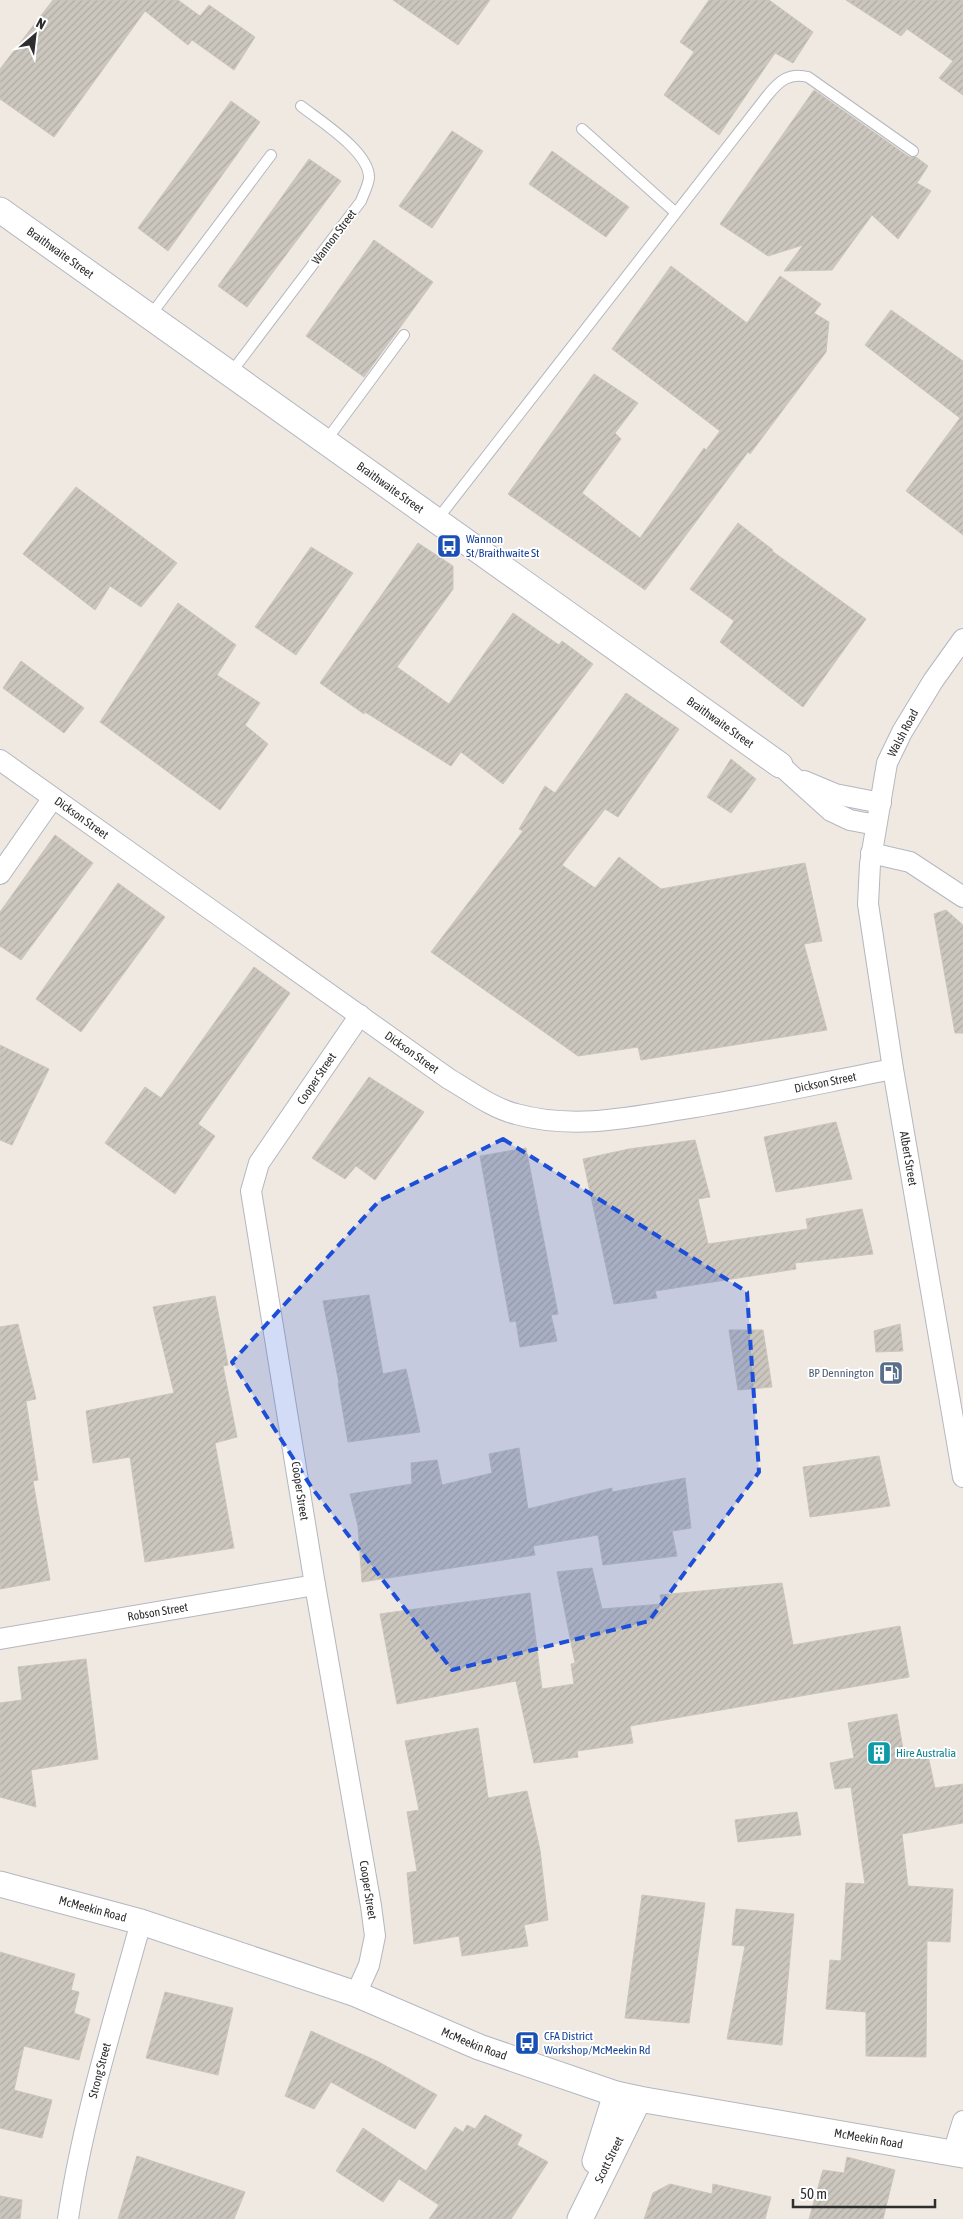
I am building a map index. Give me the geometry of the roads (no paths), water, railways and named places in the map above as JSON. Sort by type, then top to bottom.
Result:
[{"type":"street","name":"Braithwaite Street","points":[[0,210],[780,765],[810,784],[835,794],[881,803]]},
{"type":"street","name":"Walsh Road","points":[[874,839],[888,763],[902,732],[933,681],[963,639]]},
{"type":"street","name":"Dickson Street","points":[[0,760],[449,1079],[486,1101],[514,1114],[547,1120],[598,1122],[704,1106],[893,1069]]},
{"type":"street","name":"Braithwaite Street","points":[[780,765],[831,811],[850,820],[874,839],[963,897]]},
{"type":"street","points":[[0,874],[53,798]]},
{"type":"street","name":"Albert Street","points":[[874,839],[868,885],[870,925],[963,1477]]},
{"type":"street","name":"Cooper Street","points":[[356,1994],[369,1965],[375,1936],[353,1797],[315,1585],[251,1191],[259,1164],[360,1015]]},
{"type":"street","name":"Robson Street","points":[[0,1639],[315,1585]]},
{"type":"street","name":"McMeekin Road","points":[[0,1884],[141,1922],[356,1994],[479,2047],[628,2096],[958,2154]]},
{"type":"street","name":"Strong Street","points":[[68,2219],[74,2180],[101,2067],[141,1922]]},
{"type":"street","name":"Scott Street","points":[[579,2219],[628,2096]]},
{"type":"street","points":[[958,2154],[963,2121]]},
{"type":"lane","points":[[436,521],[767,96],[787,77],[798,74],[808,77],[913,151]]},
{"type":"lane","name":"Wannon Street","points":[[230,374],[361,200],[367,188],[369,177],[366,164],[359,153],[300,106]]},
{"type":"lane","points":[[582,130],[676,213]]},
{"type":"lane","points":[[150,317],[271,155]]},
{"type":"lane","points":[[325,442],[404,334]]},
{"type":"place","name":"Wannon St/Braithwaite St","points":[[449,546]]},
{"type":"place","name":"BP Dennington","points":[[891,1373]]},
{"type":"place","name":"Hire Australia","points":[[879,1753]]},
{"type":"place","name":"CFA District Workshop/McMeekin Rd","points":[[527,2043]]}]
